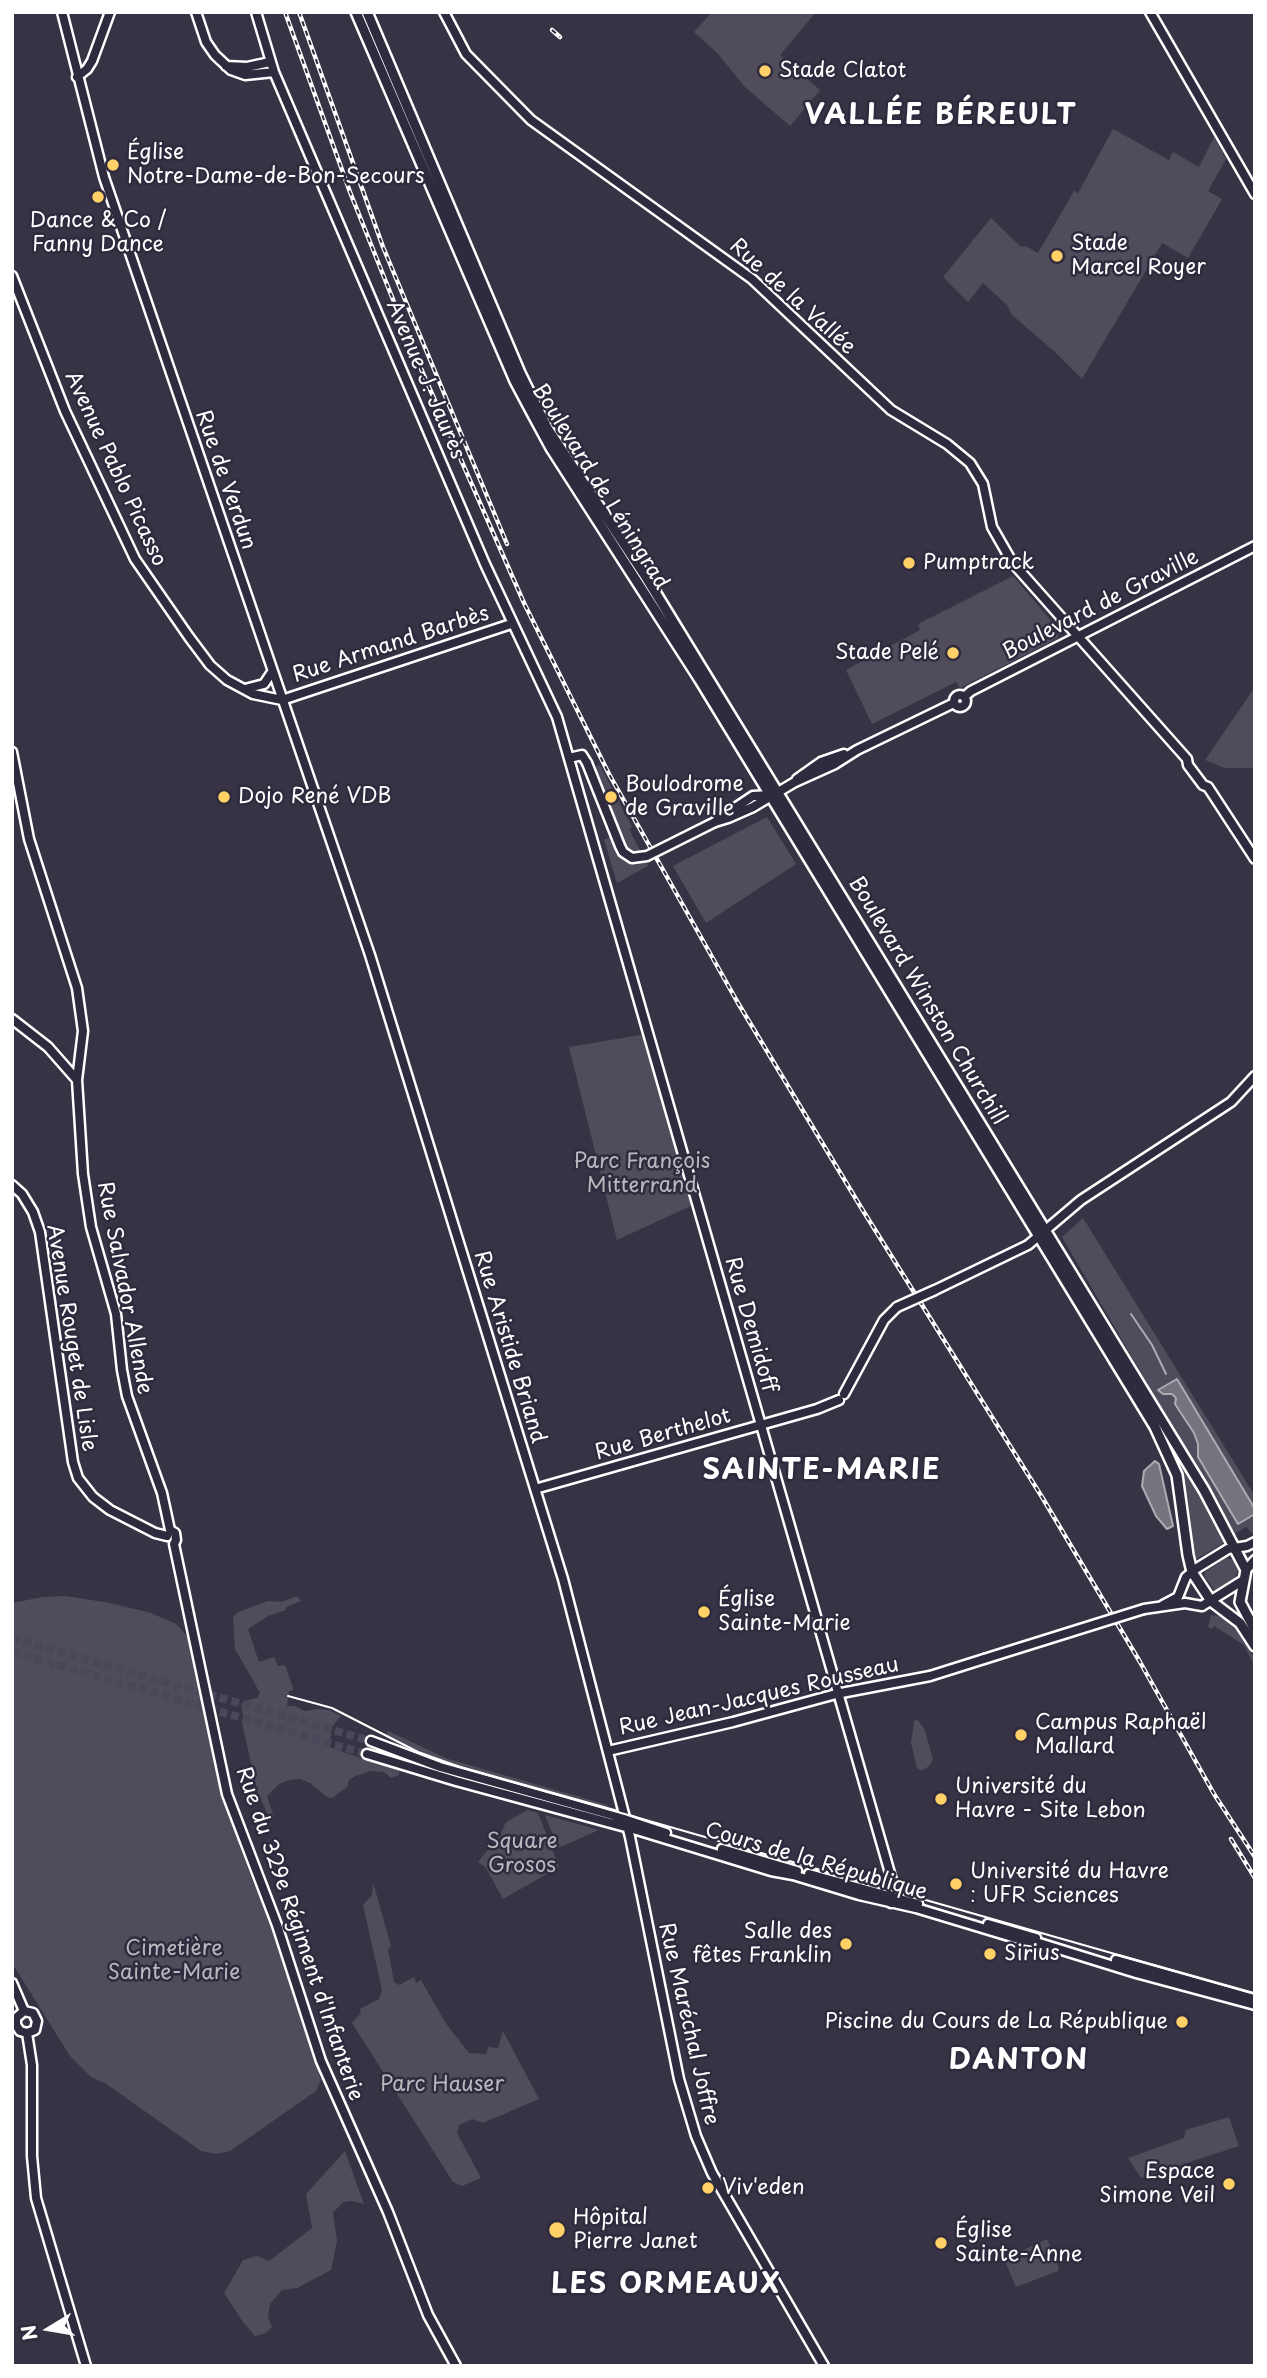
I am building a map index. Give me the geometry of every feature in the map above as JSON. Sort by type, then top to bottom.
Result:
[{"type":"main road","name":"Boulevard de Léningrad","points":[[356,12],[515,381],[532,413],[557,458],[774,793]]},
{"type":"main road","name":"Boulevard de Léningrad","points":[[367,12],[514,360],[547,428],[644,574],[774,793],[801,845]]},
{"type":"main road","name":"Boulevard Winston Churchill","points":[[774,793],[1042,1233],[1165,1447],[1177,1475],[1189,1575],[1211,1601],[1250,1631]]},
{"type":"main road","name":"Boulevard Winston Churchill","points":[[801,845],[1178,1447],[1246,1570]]},
{"type":"main road","points":[[1246,1570],[1242,1581],[1241,1608],[1255,1646]]},
{"type":"street","name":"Rue de Verdun","points":[[62,12],[104,177],[370,955]]},
{"type":"street","points":[[78,77],[90,64],[110,12],[116,12]]},
{"type":"street","points":[[196,12],[206,42],[215,55],[236,74],[274,72]]},
{"type":"street","name":"Avenue J. Jaurès","points":[[256,12],[274,72],[511,624],[557,717],[571,757]]},
{"type":"street","name":"Rue de la Vallée","points":[[444,12],[466,54],[531,120],[752,279],[891,410],[947,444],[970,463],[983,484],[992,527],[1012,562],[1033,589],[1079,636],[1186,757],[1188,765],[1203,785],[1208,787],[1255,859]]},
{"type":"street","points":[[1150,12],[1255,194]]},
{"type":"street","points":[[226,66],[247,67],[270,62]]},
{"type":"street","name":"Avenue Pablo Picasso","points":[[12,276],[65,411],[135,559],[210,664],[242,689],[264,698],[282,700]]},
{"type":"street","name":"Boulevard de Graville","points":[[774,793],[795,782],[800,775],[821,762],[857,750],[954,703],[957,696],[964,697],[971,691],[1255,547]]},
{"type":"street","name":"Rue Armand Barbès","points":[[282,700],[511,624]]},
{"type":"street","points":[[242,689],[259,687],[272,672]]},
{"type":"street","points":[[560,713],[571,757],[582,755],[587,763],[620,846],[623,852],[632,858],[647,856],[715,822],[753,796],[774,793]]},
{"type":"street","name":"Rue Salvador Allende","points":[[12,752],[31,844],[77,989],[83,1031],[77,1080],[83,1174],[91,1227],[116,1314],[124,1384],[162,1493],[169,1533]]},
{"type":"street","name":"Rue Demidoff","points":[[571,757],[892,1880],[891,1900]]},
{"type":"street","name":"Rue Aristide Briand","points":[[370,955],[563,1579],[608,1751]]},
{"type":"street","points":[[12,1019],[48,1047],[77,1080]]},
{"type":"street","points":[[1042,1233],[1081,1200],[1231,1102],[1255,1076]]},
{"type":"street","name":"Avenue Rouget de Lisle","points":[[12,1185],[22,1194],[33,1212],[40,1232],[73,1462],[78,1478],[93,1497],[110,1510],[155,1533],[169,1533]]},
{"type":"street","name":"Rue Berthelot","points":[[535,1489],[831,1405],[841,1397],[884,1320],[897,1307],[1023,1248],[1042,1233]]},
{"type":"street","name":"Rue du 329e Régiment d'Infanterie","points":[[169,1533],[169,1542],[174,1544],[227,1794],[277,1925],[321,2061],[388,2212],[428,2315],[456,2366]]},
{"type":"street","points":[[1163,1605],[1178,1597],[1189,1575],[1228,1549],[1255,1542]]},
{"type":"street","points":[[1246,1570],[1255,1560]]},
{"type":"street","points":[[1211,1601],[1242,1581]]},
{"type":"street","name":"Rue Jean-Jacques Rousseau","points":[[608,1751],[838,1694],[930,1676],[1088,1625],[1163,1605],[1185,1603],[1199,1606],[1211,1601]]},
{"type":"street","name":"Cours de la République","points":[[371,1741],[440,1767],[626,1824]]},
{"type":"street","name":"Rue Maréchal Joffre","points":[[608,1751],[626,1824],[681,2088],[696,2136],[712,2173],[824,2366]]},
{"type":"street","name":"Cours de la République","points":[[367,1754],[464,1783],[683,1839],[891,1900],[1255,1999]]},
{"type":"street","name":"Cours de la République","points":[[891,1900],[1009,1937],[1035,1942],[1255,2005]]},
{"type":"street","points":[[12,1983],[24,2011],[33,2014],[37,2021],[35,2030],[27,2034],[20,2031],[16,2025],[18,2015],[24,2011]]},
{"type":"street","points":[[27,2034],[32,2065],[32,2156],[36,2198],[86,2366]]},
{"type":"green space","name":"Stade Clatot","points":[[712,12],[816,12],[780,55],[820,90],[790,126],[745,87],[718,54],[694,32]]},
{"type":"green space","name":"Stade Marcel Royer","points":[[1113,129],[1169,160],[1173,152],[1199,167],[1214,137],[1226,159],[1208,191],[1222,199],[1188,258],[1162,243],[1082,379],[1012,315],[1007,305],[983,283],[968,302],[943,277],[991,218],[1021,247],[1026,246],[1038,253],[1074,191],[1078,193]]},
{"type":"green space","name":"Stade Pelé","points":[[1013,576],[1059,630],[1058,638],[960,688],[956,682],[872,724],[846,670],[920,630],[918,624]]},
{"type":"green space","points":[[1255,687],[1255,768],[1224,768],[1205,760]]},
{"type":"green space","name":"Boulodrome de Graville","points":[[600,765],[632,827],[629,829],[648,866],[617,883],[604,840],[619,832],[595,767]]},
{"type":"green space","points":[[767,817],[796,864],[706,923],[673,866]]},
{"type":"green space","name":"Parc François Mitterrand","points":[[646,1034],[693,1205],[617,1240],[569,1047]]},
{"type":"green space","points":[[1083,1218],[1255,1496],[1255,1531],[1252,1533],[1246,1527],[1235,1534],[1062,1237]]},
{"type":"green space","points":[[1175,1452],[1178,1452],[1227,1541],[1195,1560]]},
{"type":"green space","points":[[1226,1558],[1233,1560],[1238,1571],[1234,1580],[1217,1591],[1204,1575]]},
{"type":"green space","name":"Cimetière Sainte-Marie","points":[[66,1596],[151,1613],[176,1624],[190,1639],[224,1801],[254,1885],[273,1927],[321,2080],[316,2091],[230,2151],[217,2154],[201,2151],[105,2083],[91,2077],[70,2056],[12,1963],[12,1603]]},
{"type":"green space","points":[[297,1596],[301,1601],[268,1616],[248,1629],[259,1662],[274,1657],[278,1666],[285,1665],[293,1688],[289,1691],[287,1706],[295,1706],[305,1711],[329,1710],[341,1716],[332,1727],[329,1747],[399,1770],[399,1775],[391,1778],[384,1772],[371,1771],[355,1776],[348,1781],[348,1786],[332,1798],[310,1783],[300,1779],[289,1780],[279,1784],[267,1796],[274,1817],[271,1821],[258,1794],[242,1723],[244,1719],[241,1705],[257,1698],[260,1693],[235,1649],[233,1617],[238,1612],[268,1601],[281,1602]]},
{"type":"green space","points":[[1211,1615],[1223,1617],[1235,1628],[1255,1659],[1255,1667],[1244,1645],[1214,1626],[1212,1629],[1208,1627]]},
{"type":"green space","points":[[917,1719],[925,1730],[933,1760],[922,1771],[917,1768],[911,1743],[914,1721]]},
{"type":"green space","points":[[388,1731],[448,1759],[608,1805],[606,1809],[448,1765],[385,1737]]},
{"type":"green space","name":"Square Grosos","points":[[528,1810],[538,1813],[559,1867],[503,1899],[486,1868],[478,1862],[500,1835],[506,1822]]},
{"type":"green space","points":[[545,1815],[599,1830],[558,1848]]},
{"type":"green space","name":"Parc Hauser","points":[[373,1882],[391,1946],[388,1949],[394,1982],[399,1985],[414,1977],[416,1983],[421,1980],[447,2025],[469,2053],[486,2054],[488,2047],[498,2048],[503,2031],[539,2099],[483,2123],[472,2119],[459,2125],[457,2133],[481,2178],[462,2186],[453,2182],[352,2023],[361,2013],[360,2009],[379,1999],[382,1990],[363,1905],[372,1895]]},
{"type":"green space","points":[[1229,2117],[1239,2146],[1141,2178],[1128,2158],[1184,2138],[1186,2130]]},
{"type":"green space","points":[[345,2151],[364,2204],[343,2202],[333,2213],[337,2241],[331,2270],[297,2288],[282,2290],[270,2304],[268,2317],[272,2327],[266,2333],[255,2336],[224,2293],[243,2260],[257,2256],[269,2261],[312,2228],[306,2194]]},
{"type":"green space","points":[[1047,2239],[1058,2271],[1016,2287],[1004,2259]]},
{"type":"shaded area","points":[[1177,1379],[1255,1509],[1255,1514],[1238,1524],[1198,1457],[1198,1444],[1194,1433],[1175,1404],[1176,1398],[1158,1390]]},
{"type":"shaded area","points":[[1155,1461],[1159,1464],[1173,1526],[1167,1529],[1156,1516],[1142,1486],[1144,1471]]},
{"type":"waterway","points":[[1131,1314],[1152,1345],[1166,1374]]},
{"type":"tunnel","points":[[12,1638],[371,1741]]},
{"type":"tunnel","points":[[12,1652],[367,1754]]},
{"type":"tram line","points":[[288,1696],[332,1708],[418,1752],[460,1767],[1255,1994]]},
{"type":"railway","points":[[285,12],[350,192],[418,362],[524,603],[609,774],[738,1003],[862,1209],[1042,1497],[1140,1662],[1214,1794],[1255,1857]]},
{"type":"railway","points":[[299,12],[383,247],[507,544]]},
{"type":"railway","points":[[552,30],[560,37]]},
{"type":"railway","points":[[1231,1839],[1255,1878]]},
{"type":"place","name":"Stade Clatot","points":[[765,71]]},
{"type":"place","name":"Église Notre-Dame-de-Bon-Secours","points":[[113,165]]},
{"type":"place","name":"Dance & Co / Fanny Dance","points":[[98,197]]},
{"type":"place","name":"Stade Marcel Royer","points":[[1057,256]]},
{"type":"place","name":"Pumptrack","points":[[909,563]]},
{"type":"place","name":"Stade Pelé","points":[[953,653]]},
{"type":"place","name":"Dojo René VDB","points":[[224,797]]},
{"type":"place","name":"Boulodrome de Graville","points":[[611,797]]},
{"type":"place","name":"Église Sainte-Marie","points":[[704,1612]]},
{"type":"place","name":"Campus Raphaël Mallard","points":[[1021,1735]]},
{"type":"place","name":"Université du Havre - Site Lebon","points":[[941,1799]]},
{"type":"place","name":"Université du Havre : UFR Sciences","points":[[956,1884]]},
{"type":"place","name":"Salle des fêtes Franklin","points":[[846,1944]]},
{"type":"place","name":"Sirius","points":[[990,1954]]},
{"type":"place","name":"Piscine du Cours de La République","points":[[1182,2022]]},
{"type":"place","name":"Espace Simone Veil","points":[[1229,2184]]},
{"type":"place","name":"Viv'eden","points":[[708,2188]]},
{"type":"place","name":"Hôpital Pierre Janet","points":[[557,2230]]},
{"type":"place","name":"Église Sainte-Anne","points":[[941,2243]]},
{"type":"district","name":"VALLÉE BÉREULT","points":[[941,116]]},
{"type":"district","name":"SAINTE-MARIE","points":[[822,1471]]},
{"type":"district","name":"DANTON","points":[[1019,2061]]},
{"type":"district","name":"LES ORMEAUX","points":[[666,2285]]}]
